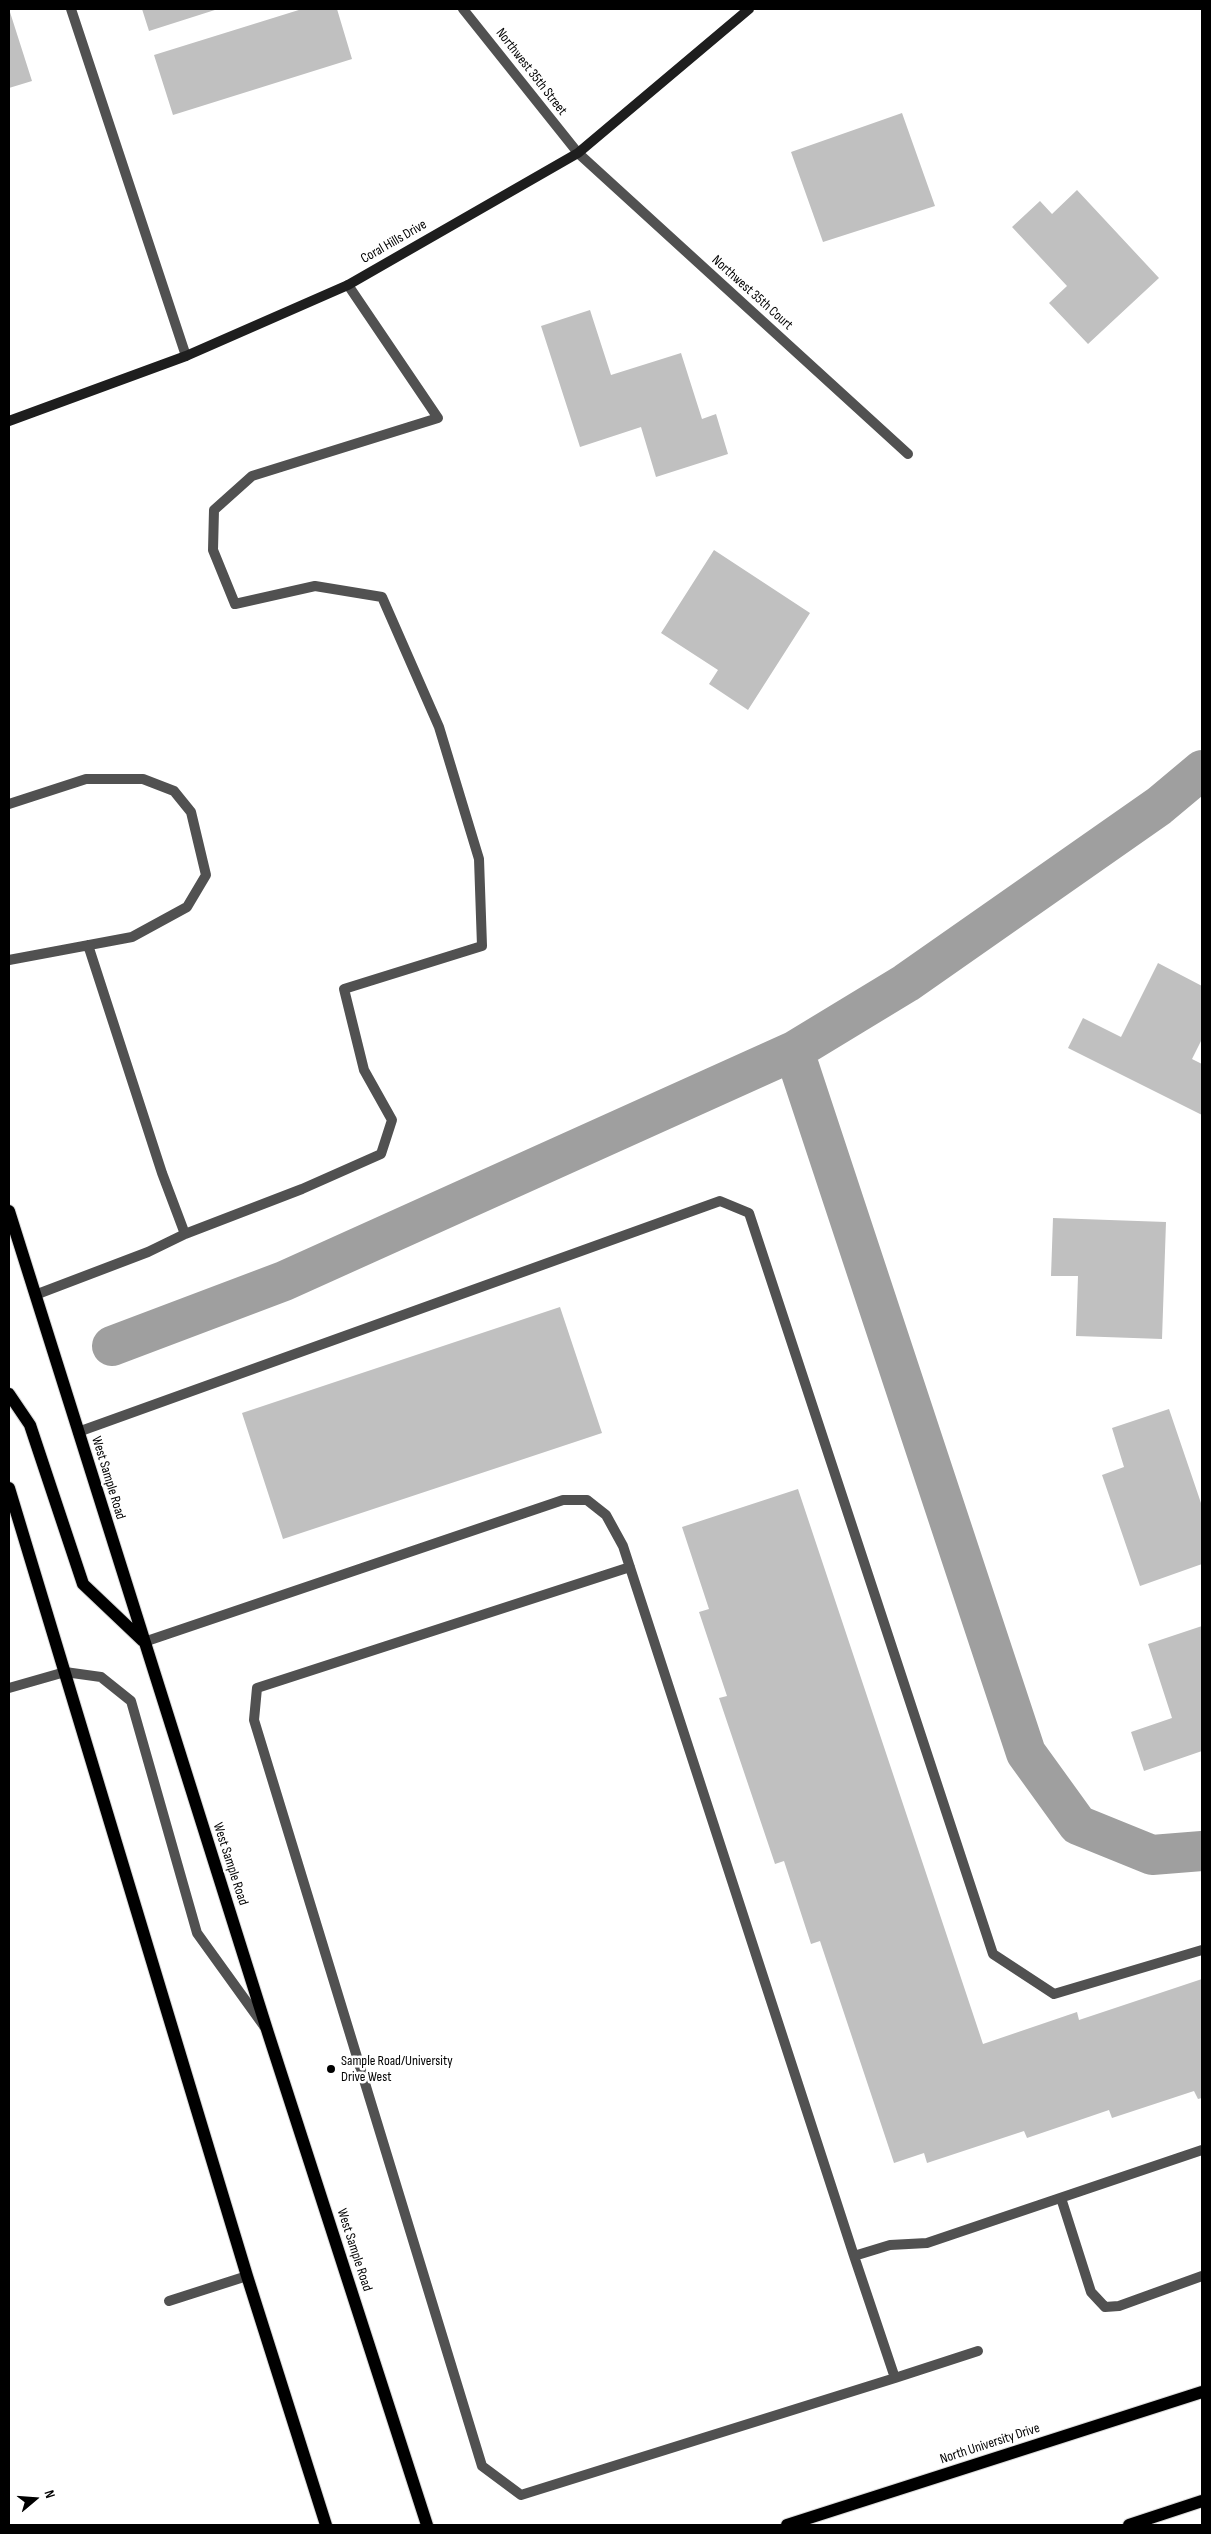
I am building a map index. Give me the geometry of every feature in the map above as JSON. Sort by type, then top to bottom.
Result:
[{"type":"main road","name":"West Sample Road","points":[[9,1211],[268,2032],[428,2525]]},
{"type":"main road","points":[[9,1394],[30,1425],[83,1584],[144,1642]]},
{"type":"main road","points":[[9,1488],[247,2276],[326,2525]]},
{"type":"main road","name":"North University Drive","points":[[787,2525],[1202,2392]]},
{"type":"main road","points":[[1129,2525],[1202,2501]]},
{"type":"street","points":[[71,9],[186,356]]},
{"type":"street","name":"Northwest 35th Street","points":[[463,9],[578,153]]},
{"type":"street","name":"Coral Hills Drive","points":[[9,421],[186,356],[348,285],[578,153],[749,9]]},
{"type":"street","name":"Northwest 35th Court","points":[[578,153],[908,454]]},
{"type":"street","points":[[35,1295],[148,1252],[185,1234],[302,1189],[381,1154],[392,1120],[364,1070],[344,989],[482,946],[479,859],[439,727],[382,597],[315,586],[235,604],[213,550],[214,510],[252,476],[438,418],[348,285]]},
{"type":"street","points":[[9,804],[86,779],[143,779],[174,791],[191,812],[206,875],[187,907],[132,937],[9,960]]},
{"type":"street","points":[[88,945],[162,1173],[185,1234]]},
{"type":"street","points":[[78,1432],[720,1201],[749,1213],[993,1954],[1054,1994],[1202,1950]]},
{"type":"street","points":[[144,1642],[563,1500],[587,1500],[606,1515],[623,1546],[895,2378]]},
{"type":"street","points":[[630,1568],[258,1688],[254,1720],[482,2466],[521,2495],[978,2352]]},
{"type":"street","points":[[9,1688],[65,1672],[101,1677],[131,1701],[197,1933],[268,2032]]},
{"type":"street","points":[[854,2256],[890,2245],[927,2243],[1202,2150]]},
{"type":"street","points":[[1061,2198],[1092,2292],[1105,2307],[1119,2306],[1202,2276]]},
{"type":"street","points":[[169,2300],[247,2276]]},
{"type":"building","points":[[9,9],[32,81],[9,88]]},
{"type":"building","points":[[142,9],[218,9],[149,31]]},
{"type":"building","points":[[302,9],[337,9],[352,59],[173,115],[154,55]]},
{"type":"building","points":[[902,113],[935,206],[823,242],[791,152]]},
{"type":"building","points":[[1077,190],[1159,278],[1088,344],[1049,303],[1067,286],[1012,227],[1040,201],[1052,214]]},
{"type":"building","points":[[590,310],[611,375],[681,353],[702,419],[716,414],[728,454],[656,477],[641,427],[580,447],[541,326]]},
{"type":"building","points":[[714,550],[810,613],[748,710],[709,684],[718,670],[661,633]]},
{"type":"building","points":[[1158,963],[1202,986],[1202,1039],[1192,1059],[1202,1064],[1202,1115],[1068,1048],[1083,1018],[1121,1037]]},
{"type":"building","points":[[1053,1218],[1166,1222],[1162,1339],[1076,1336],[1078,1276],[1051,1276]]},
{"type":"building","points":[[560,1307],[602,1433],[283,1539],[242,1413]]},
{"type":"building","points":[[1169,1409],[1202,1506],[1202,1564],[1140,1586],[1102,1475],[1124,1467],[1112,1428]]},
{"type":"building","points":[[798,1489],[983,2044],[1077,2012],[1079,2020],[1202,1979],[1202,2098],[1198,2099],[1194,2091],[1112,2118],[1109,2110],[1027,2138],[1024,2131],[927,2163],[924,2153],[894,2163],[820,1941],[811,1944],[784,1861],[775,1864],[719,1698],[727,1696],[699,1612],[709,1609],[682,1527]]},
{"type":"building","points":[[1202,1626],[1202,1751],[1144,1771],[1131,1732],[1172,1718],[1148,1644]]},
{"type":"waterway","points":[[112,1346],[284,1281],[794,1051],[906,983],[1159,806],[1202,770]]},
{"type":"waterway","points":[[794,1051],[1026,1753],[1078,1825],[1152,1855],[1202,1851]]},
{"type":"place","name":"Sample Road/University Drive West","points":[[331,2069]]}]
